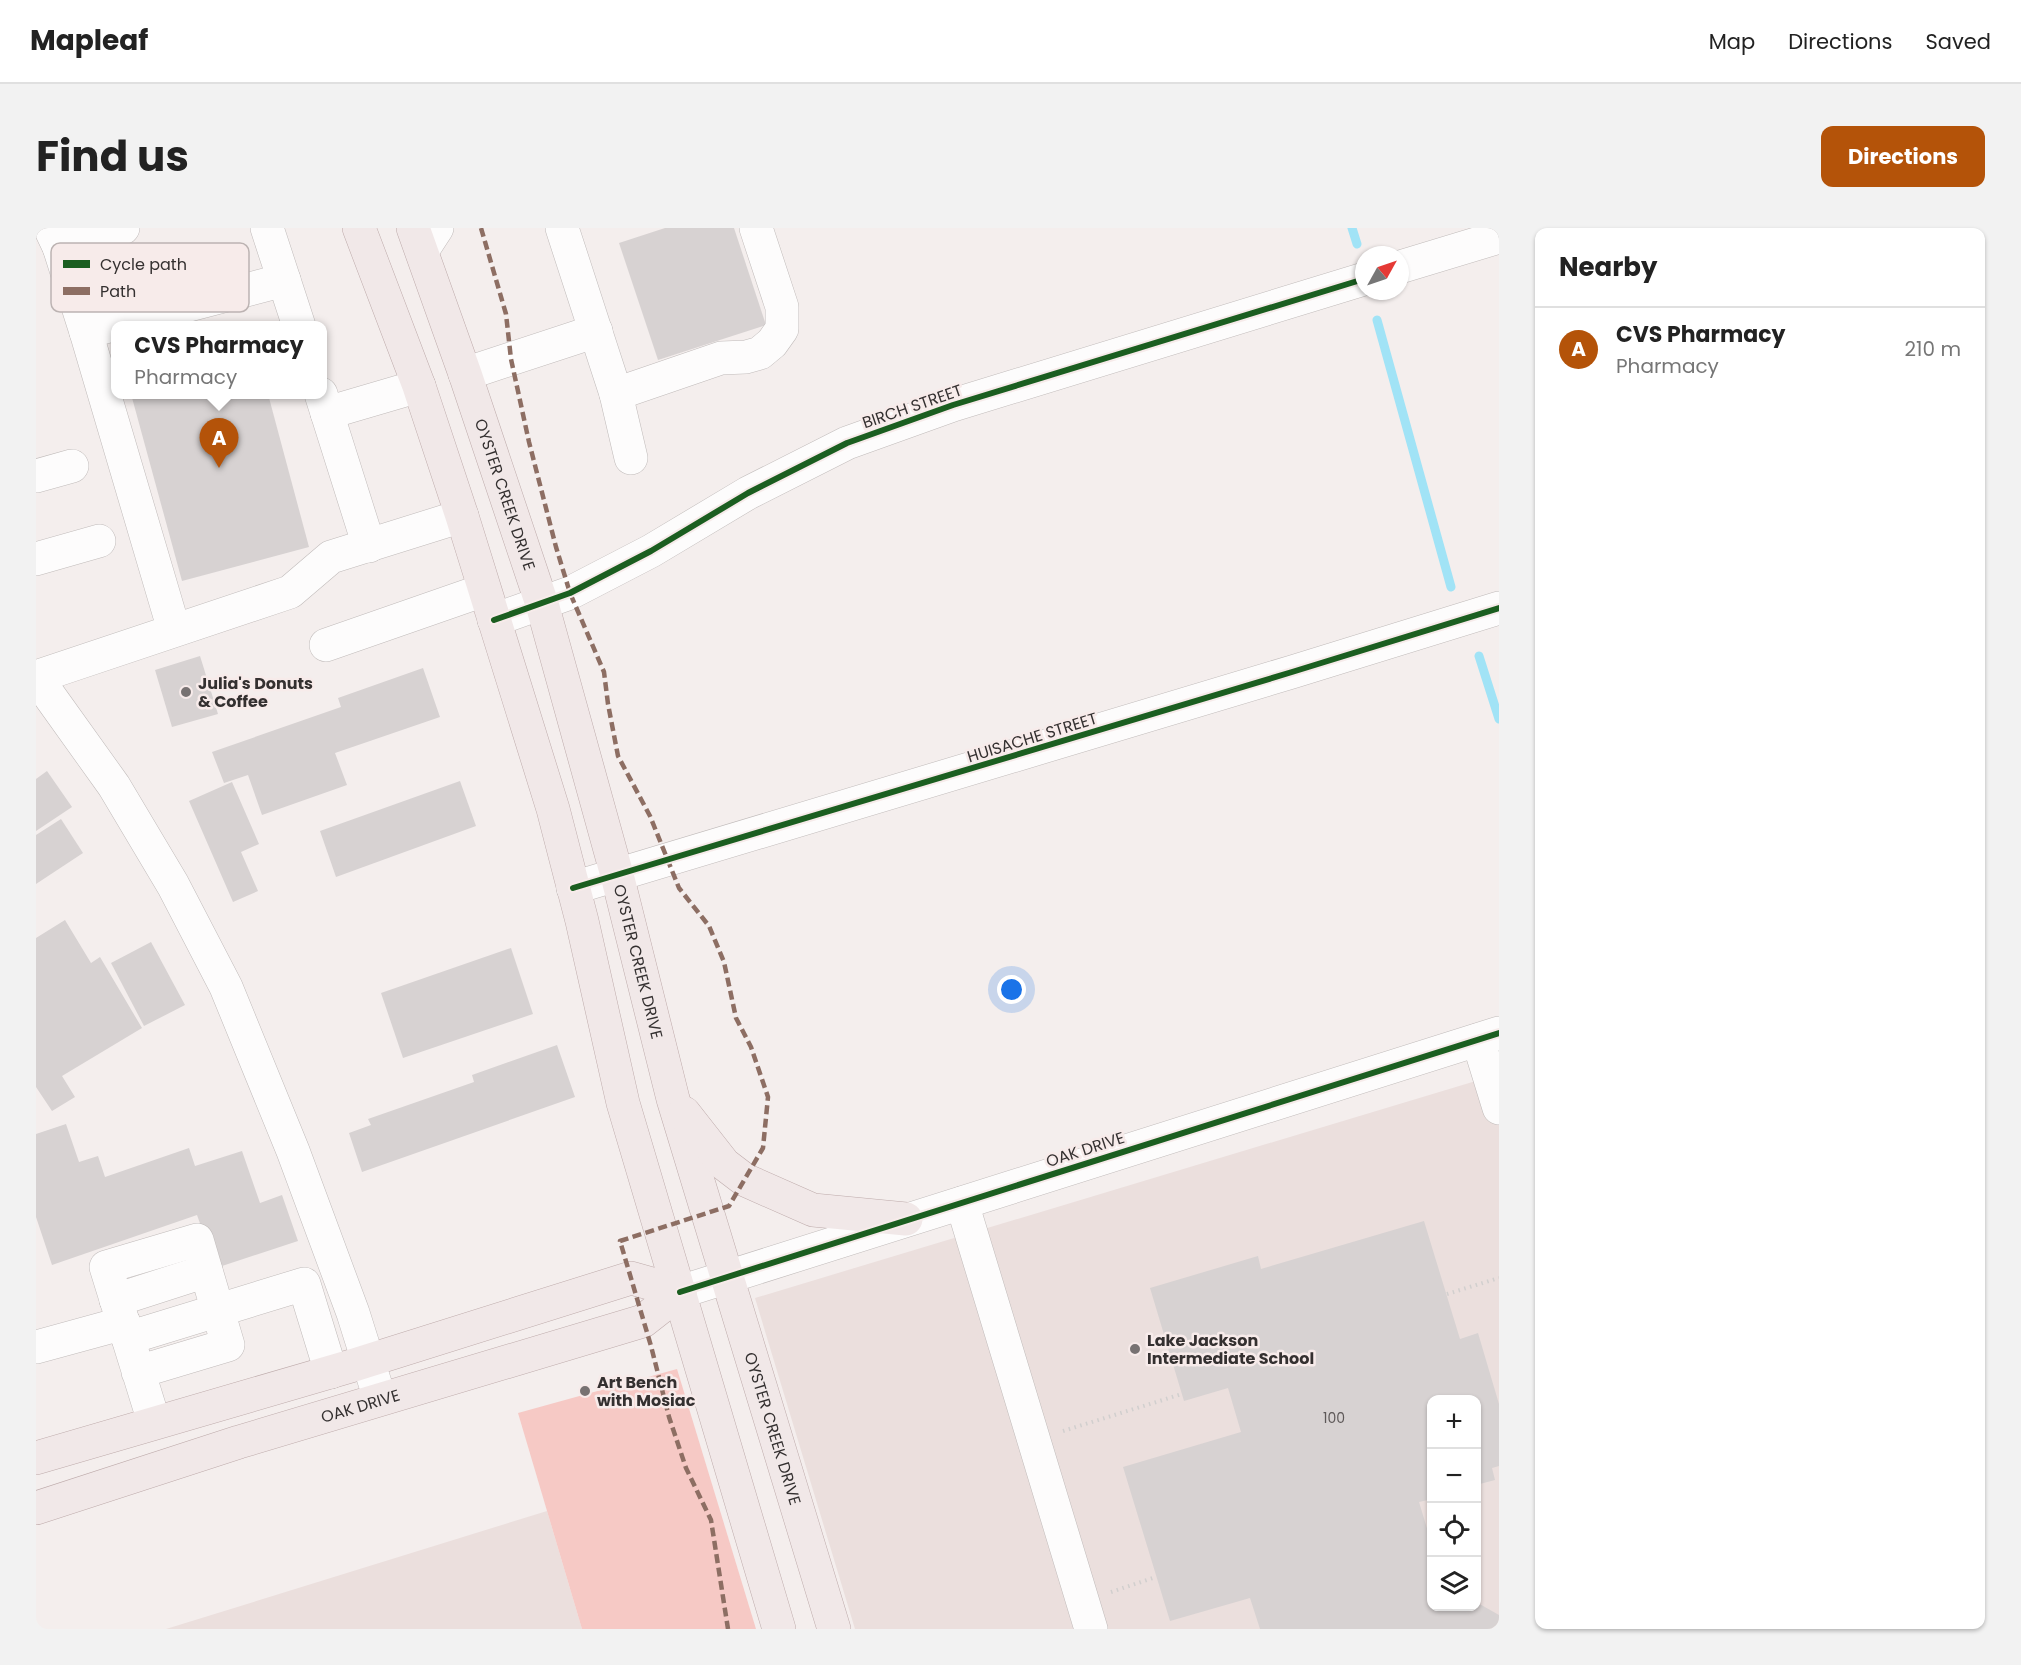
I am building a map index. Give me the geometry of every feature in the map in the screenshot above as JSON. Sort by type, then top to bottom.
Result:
[{"type":"main road","points":[[359,228],[419,386],[553,809],[582,921],[623,1103],[779,1629]]},
{"type":"main road","name":"OYSTER CREEK DRIVE","points":[[424,236],[465,374],[542,604],[617,875],[673,1099],[834,1629]]},
{"type":"main road","points":[[673,1099],[724,1164],[745,1180],[813,1210],[906,1219]]},
{"type":"main road","points":[[36,1458],[368,1361],[631,1278],[680,1292]]},
{"type":"main road","name":"OAK DRIVE","points":[[36,1508],[380,1399],[643,1321],[680,1292]]},
{"type":"street","points":[[55,238],[123,228]]},
{"type":"street","points":[[267,228],[296,321]]},
{"type":"street","points":[[564,228],[616,394],[631,458]]},
{"type":"street","points":[[616,394],[721,358],[746,357],[760,353],[772,343],[782,329],[782,307],[756,228]]},
{"type":"street","points":[[1409,264],[1499,237]]},
{"type":"street","points":[[249,289],[284,280]]},
{"type":"street","name":"BIRCH STREET","points":[[326,645],[489,605],[542,604],[570,593],[651,551],[748,493],[847,443],[953,405],[1355,282]]},
{"type":"street","points":[[79,312],[174,630]]},
{"type":"street","points":[[128,321],[162,312]]},
{"type":"street","points":[[86,332],[111,325]]},
{"type":"street","points":[[465,374],[596,331]]},
{"type":"street","points":[[369,546],[324,404],[419,386]]},
{"type":"street","points":[[36,476],[72,466]]},
{"type":"street","points":[[380,1399],[354,1318],[293,1151],[226,987],[173,885],[114,786],[36,677],[290,592],[330,557],[462,516]]},
{"type":"street","points":[[36,559],[99,541]]},
{"type":"street","name":"HUISACHE STREET","points":[[573,888],[1499,608]]},
{"type":"street","points":[[1489,1036],[1499,1108]]},
{"type":"street","name":"OAK DRIVE","points":[[680,1292],[1489,1036]]},
{"type":"street","points":[[962,1203],[1091,1629]]},
{"type":"street","points":[[138,1372],[228,1345],[196,1240],[106,1267],[123,1320],[138,1372],[154,1422]]},
{"type":"street","points":[[36,1347],[123,1320],[218,1310],[304,1284],[331,1372]]},
{"type":"street","points":[[318,1331],[354,1318]]},
{"type":"path","points":[[1447,1294],[1499,1278]]},
{"type":"path","points":[[1034,1440],[1182,1394]]},
{"type":"path","points":[[1113,1601],[1110,1592],[1156,1577]]},
{"type":"shaded area","name":"Lake Jackson Intermediate School","points":[[1499,1074],[1499,1629],[855,1629],[755,1298]]},
{"type":"shaded area","points":[[677,1369],[756,1629],[582,1629],[518,1413]]},
{"type":"shaded area","points":[[547,1511],[582,1629],[166,1629]]},
{"type":"building","points":[[665,228],[734,228],[766,325],[658,360],[619,243]]},
{"type":"building","points":[[132,399],[269,399],[309,547],[182,581]]},
{"type":"building","name":"Julia's Donuts & Coffee","points":[[200,656],[218,714],[172,727],[155,670]]},
{"type":"building","points":[[423,668],[440,717],[335,753],[347,785],[262,815],[248,775],[224,783],[212,752],[341,707],[338,698]]},
{"type":"building","points":[[47,771],[72,807],[36,831],[36,779]]},
{"type":"building","points":[[460,781],[476,826],[336,877],[320,831]]},
{"type":"building","points":[[232,782],[259,844],[241,852],[258,891],[233,902],[189,801]]},
{"type":"building","points":[[61,819],[83,853],[36,884],[36,835]]},
{"type":"building","points":[[65,920],[91,963],[100,957],[142,1028],[62,1076],[75,1097],[52,1111],[36,1087],[36,938]]},
{"type":"building","points":[[151,942],[185,1005],[144,1026],[111,963]]},
{"type":"building","points":[[511,948],[533,1014],[403,1058],[381,993]]},
{"type":"building","points":[[557,1045],[575,1097],[362,1172],[349,1133],[371,1125],[368,1119],[474,1082],[472,1075]]},
{"type":"building","points":[[66,1124],[79,1162],[98,1156],[105,1177],[189,1148],[195,1166],[242,1151],[260,1203],[282,1195],[298,1241],[216,1268],[197,1215],[52,1265],[36,1217],[36,1134]]},
{"type":"building","name":"Lake Jackson Intermediate School","points":[[1424,1221],[1460,1339],[1478,1333],[1499,1404],[1499,1466],[1492,1468],[1495,1480],[1481,1484],[1481,1395],[1427,1395],[1427,1500],[1419,1502],[1427,1528],[1427,1611],[1481,1611],[1481,1605],[1499,1615],[1499,1629],[1260,1629],[1250,1598],[1170,1621],[1123,1467],[1241,1432],[1228,1388],[1184,1401],[1150,1288],[1258,1256],[1261,1269]]},
{"type":"waterway","points":[[1352,228],[1357,244]]},
{"type":"waterway","points":[[1377,320],[1451,587]]},
{"type":"waterway","points":[[1479,656],[1499,719]]},
{"type":"marked path","points":[[481,228],[506,314],[511,359],[529,442],[556,547],[570,593],[604,672],[618,756],[650,816],[679,888],[709,926],[724,962],[736,1018],[751,1047],[768,1097],[763,1148],[729,1206],[620,1241],[669,1417],[686,1468],[711,1520],[728,1629]]},
{"type":"cycle path","points":[[494,620],[570,593],[651,551],[748,493],[847,443],[953,405],[1355,282]]},
{"type":"cycle path","points":[[573,888],[1499,608]]},
{"type":"cycle path","points":[[680,1292],[1499,1033]]},
{"type":"place","name":"CVS Pharmacy","points":[[219,468]]},
{"type":"place","name":"Julia's Donuts & Coffee","points":[[186,692]]},
{"type":"place","name":"Lake Jackson Intermediate School","points":[[1135,1349]]},
{"type":"place","name":"Art Bench with Mosiac","points":[[585,1391]]}]
